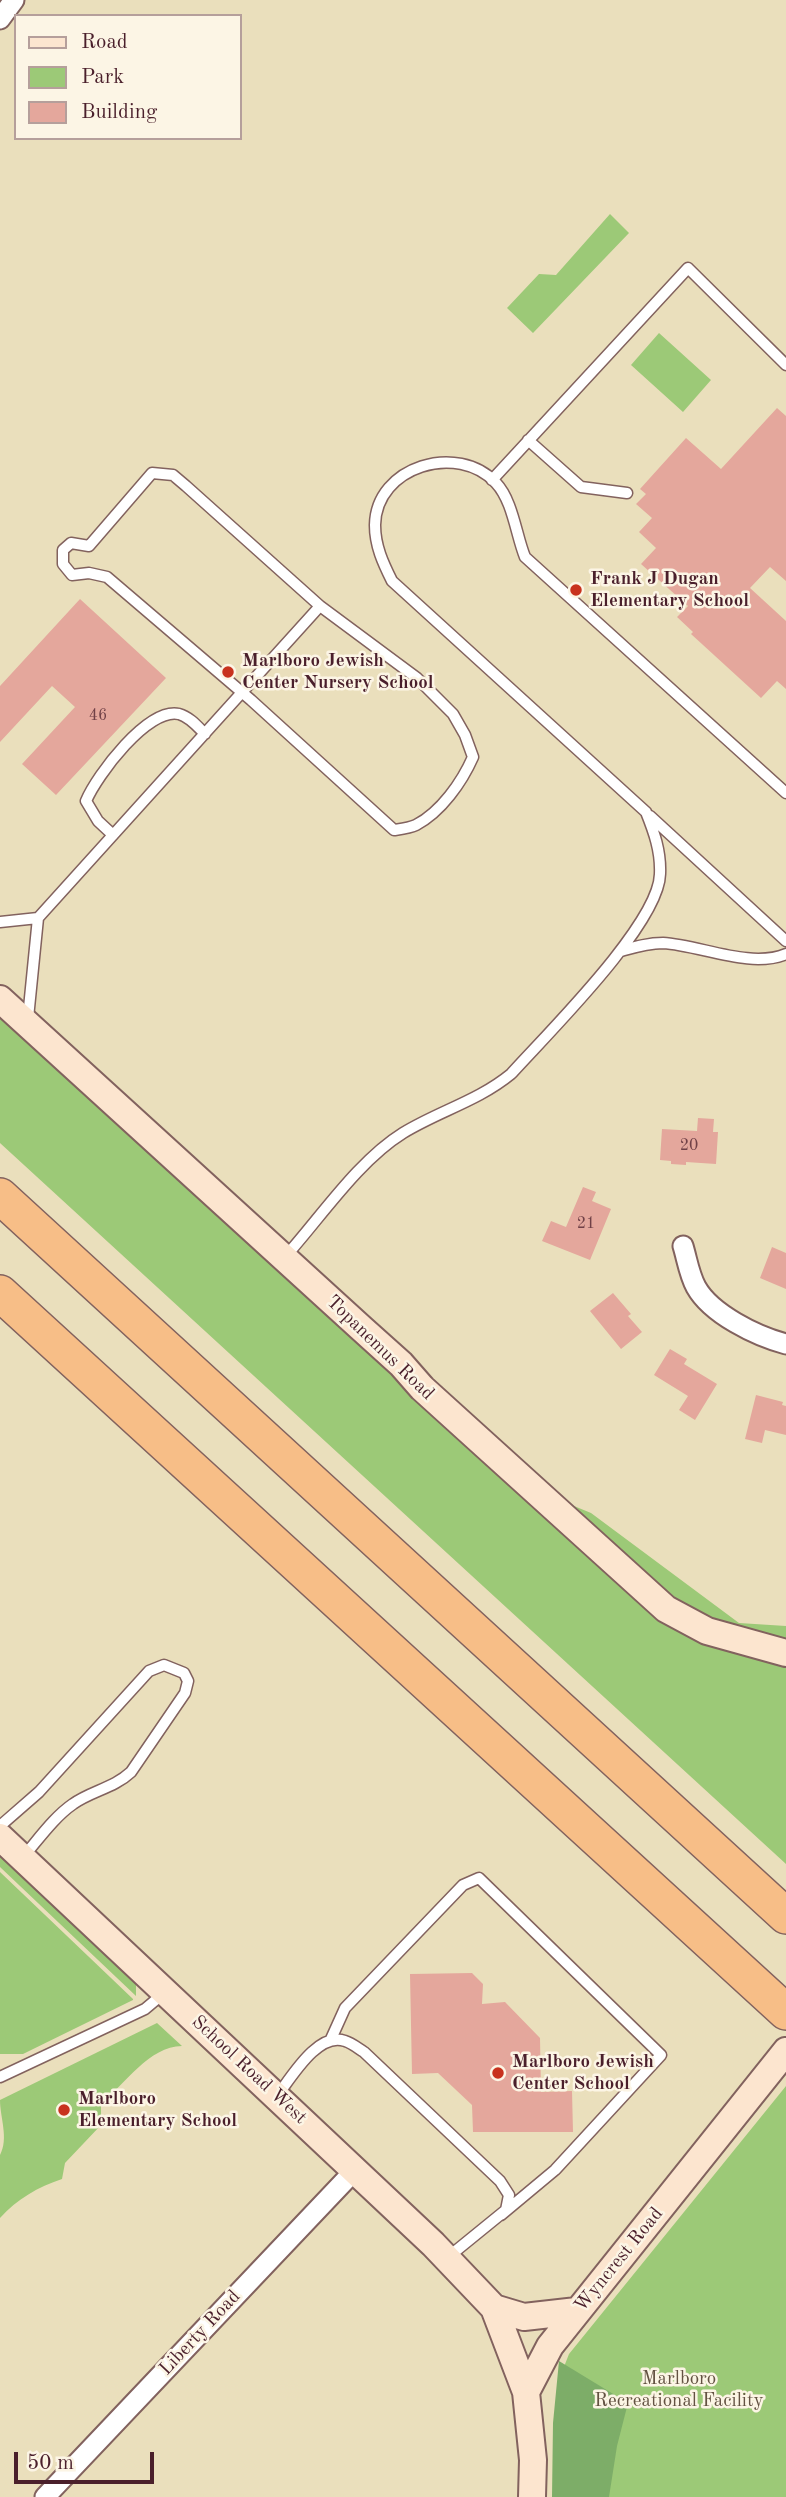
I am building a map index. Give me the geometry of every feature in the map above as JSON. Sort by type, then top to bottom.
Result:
[{"type":"highway","points":[[0,1196],[786,1916]]},
{"type":"highway","points":[[0,1293],[786,2012]]},
{"type":"street","points":[[0,19],[14,0]]},
{"type":"street","name":"Topanemus Road","points":[[0,999],[285,1257],[401,1364],[422,1388],[666,1609],[707,1631],[786,1653]]},
{"type":"street","points":[[683,1245],[691,1276],[703,1297],[726,1317],[767,1338],[786,1344]]},
{"type":"street","name":"School Road West","points":[[0,1837],[355,2169],[494,2308],[526,2392]]},
{"type":"street","name":"Wyncrest Road","points":[[526,2392],[551,2346],[577,2311],[786,2051]]},
{"type":"street","name":"Liberty Road","points":[[45,2497],[355,2169]]},
{"type":"street","points":[[494,2308],[524,2317],[577,2311]]},
{"type":"street","points":[[526,2392],[533,2460],[532,2497]]},
{"type":"lane","points":[[492,480],[688,268],[786,365]]},
{"type":"lane","points":[[528,440],[581,487],[627,493]]},
{"type":"lane","points":[[786,793],[525,557],[509,508],[497,484],[476,468],[451,461],[422,465],[400,477],[382,499],[375,524],[379,554],[392,581],[786,941]]},
{"type":"lane","points":[[152,473],[173,475],[320,606],[417,678],[453,714],[465,735],[473,757],[465,777],[435,811],[415,826],[394,830],[243,692],[107,577],[89,573],[72,575],[63,564],[63,550],[71,543],[89,546],[152,473]]},
{"type":"lane","points":[[28,1025],[38,918],[320,606]]},
{"type":"lane","points":[[113,835],[98,821],[86,801],[94,783],[144,726],[162,715],[179,714],[191,720],[205,734]]},
{"type":"lane","points":[[285,1257],[370,1159],[403,1133],[493,1089],[511,1074],[620,951],[653,898],[661,876],[657,837],[646,811]]},
{"type":"lane","points":[[0,922],[38,918]]},
{"type":"lane","points":[[620,951],[643,944],[665,943],[749,958],[778,958],[786,954]]},
{"type":"lane","points":[[0,1826],[39,1793],[149,1671],[163,1665],[184,1672],[188,1681],[186,1693],[131,1772],[121,1782],[84,1797],[70,1806],[22,1857]]},
{"type":"lane","points":[[331,2039],[345,2007],[463,1885],[479,1878],[661,2055],[555,2170],[446,2258]]},
{"type":"lane","points":[[0,2077],[145,2009],[165,1992]]},
{"type":"lane","points":[[277,2097],[314,2049],[331,2039],[345,2040],[365,2052],[500,2181],[509,2195],[506,2210],[501,2215]]},
{"type":"green space","points":[[610,214],[629,233],[533,333],[507,308],[539,274],[556,275]]},
{"type":"green space","points":[[659,333],[711,380],[683,412],[631,365]]},
{"type":"green space","points":[[0,1014],[506,1478],[591,1513],[739,1623],[786,1626],[786,1864],[0,1143]]},
{"type":"green space","points":[[0,1855],[136,1984],[136,1996],[0,1867]]},
{"type":"green space","points":[[0,1872],[133,2000],[23,2054],[0,2054]]},
{"type":"green space","points":[[157,2023],[182,2046],[159,2052],[148,2059],[101,2103],[101,2125],[65,2163],[62,2179],[28,2194],[0,2218],[0,2155],[4,2135],[0,2100]]},
{"type":"green space","name":"Marlboro Recreational Facility","points":[[786,2086],[786,2497],[557,2497],[560,2377],[569,2354]]},
{"type":"green space","points":[[559,2361],[628,2403],[617,2446],[609,2497],[552,2497],[553,2423]]},
{"type":"building","name":"Frank J Dugan Elementary School","points":[[777,408],[786,416],[786,581],[770,567],[750,588],[786,621],[786,689],[777,681],[761,698],[691,634],[693,632],[677,617],[688,606],[641,564],[656,548],[639,532],[652,518],[636,504],[646,494],[640,489],[686,438],[721,469]]},
{"type":"building","points":[[80,599],[166,678],[56,795],[22,764],[75,707],[52,686],[0,742],[0,686]]},
{"type":"building","points":[[698,1118],[714,1119],[713,1132],[718,1132],[716,1164],[671,1164],[671,1161],[660,1160],[662,1129],[697,1131]]},
{"type":"building","points":[[583,1187],[596,1192],[592,1201],[611,1209],[590,1260],[542,1241],[551,1221],[566,1227]]},
{"type":"building","points":[[772,1247],[786,1253],[786,1289],[760,1278]]},
{"type":"building","points":[[613,1293],[642,1332],[621,1349],[590,1311]]},
{"type":"building","points":[[670,1349],[687,1359],[684,1364],[717,1384],[695,1420],[679,1410],[688,1396],[654,1375]]},
{"type":"building","points":[[756,1395],[783,1402],[782,1405],[786,1406],[786,1435],[765,1430],[762,1443],[745,1439]]},
{"type":"building","name":"Marlboro Jewish Center School","points":[[472,1973],[483,1984],[482,2004],[505,2002],[540,2038],[541,2092],[572,2091],[573,2132],[473,2132],[472,2105],[438,2073],[412,2074],[410,1974]]},
{"type":"place","name":"Frank J Dugan Elementary School","points":[[576,590]]},
{"type":"place","name":"Marlboro Jewish Center Nursery School","points":[[228,672]]},
{"type":"place","name":"Marlboro Jewish Center School","points":[[498,2073]]},
{"type":"place","name":"Marlboro Elementary School","points":[[64,2110]]}]
